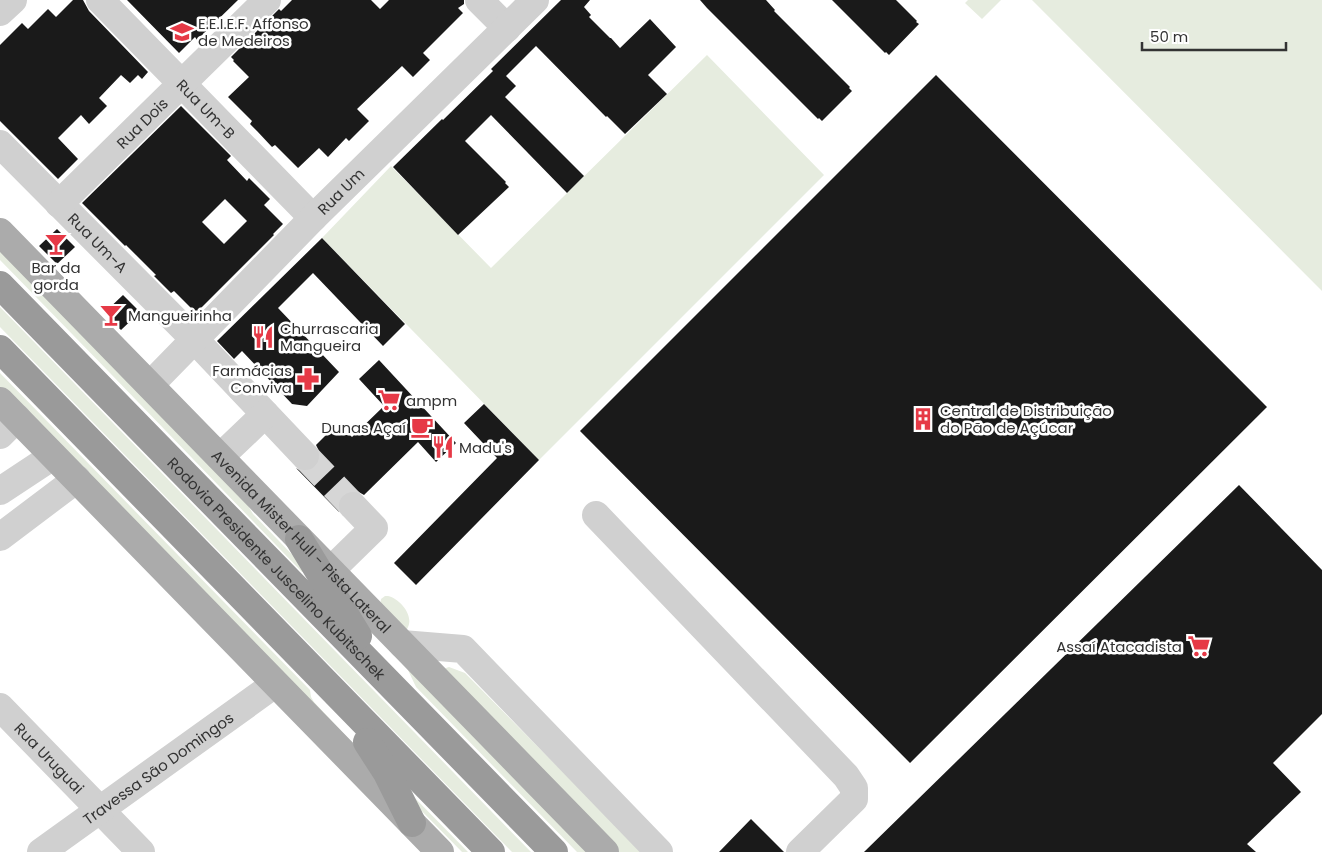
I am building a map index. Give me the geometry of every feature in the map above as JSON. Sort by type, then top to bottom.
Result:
[{"type":"highway","name":"Rodovia Presidente Juscelino Kubitschek","points":[[0,285],[554,852]]},
{"type":"highway","points":[[0,348],[491,852]]},
{"type":"highway","points":[[299,539],[382,676]]},
{"type":"highway","points":[[337,694],[387,773],[412,823]]},
{"type":"main road","name":"Avenida Mister Hull - Pista Lateral","points":[[0,232],[605,852]]},
{"type":"main road","points":[[6,418],[53,456],[440,852]]},
{"type":"street","points":[[0,12],[13,0]]},
{"type":"street","name":"Rua Um-B","points":[[100,0],[313,218]]},
{"type":"street","name":"Rua Dois","points":[[60,204],[267,0]]},
{"type":"street","points":[[479,0],[507,28]]},
{"type":"street","name":"Rua Um","points":[[150,385],[313,218],[535,0]]},
{"type":"street","name":"Rua Um-A","points":[[0,144],[194,340],[305,456]]},
{"type":"street","points":[[220,457],[265,414]]},
{"type":"street","points":[[0,491],[53,456]]},
{"type":"street","points":[[0,537],[76,479]]},
{"type":"street","points":[[330,571],[374,528],[353,506]]},
{"type":"street","points":[[596,515],[846,776],[854,788],[854,799],[800,852]]},
{"type":"street","points":[[402,644],[463,649],[659,852]]},
{"type":"street","name":"Travessa São Domingos","points":[[41,852],[275,684]]},
{"type":"street","name":"Rua Uruguai","points":[[0,706],[141,852]]},
{"type":"shaded area","points":[[968,0],[1001,0],[982,19],[965,3]]},
{"type":"shaded area","points":[[1032,0],[1322,0],[1322,291]]},
{"type":"shaded area","points":[[707,55],[824,175],[539,460],[322,238],[391,166],[491,268]]},
{"type":"shaded area","points":[[0,246],[247,504],[253,514],[306,571],[302,572],[0,260]]},
{"type":"shaded area","points":[[0,307],[531,852],[512,852],[0,327]]},
{"type":"shaded area","points":[[0,373],[310,690],[314,702],[365,756],[364,760],[0,387]]},
{"type":"shaded area","points":[[388,596],[398,601],[408,614],[409,624],[407,629],[405,630],[380,606],[381,599]]},
{"type":"shaded area","points":[[449,667],[465,673],[642,852],[619,852],[446,674],[444,670]]},
{"type":"shaded area","points":[[407,668],[592,852],[577,852],[416,687]]},
{"type":"shaded area","points":[[409,792],[468,852],[462,852],[409,798]]},
{"type":"building","points":[[73,0],[83,0],[89,11],[148,72],[142,79],[138,75],[130,83],[121,75],[99,98],[107,106],[89,124],[81,115],[58,138],[78,159],[58,179],[0,121],[0,45],[22,23],[28,29],[48,9],[56,17]]},
{"type":"building","name":"E.E.I.E.F. Affonso de Medeiros","points":[[127,0],[238,0],[197,40],[195,37],[179,53]]},
{"type":"building","points":[[292,0],[371,0],[380,9],[389,0],[464,0],[464,4],[458,8],[463,13],[423,53],[430,60],[413,77],[402,66],[357,109],[369,121],[349,141],[346,138],[328,157],[319,148],[298,168],[275,145],[272,147],[250,124],[252,121],[228,97],[249,77],[231,57],[279,9],[281,11]]},
{"type":"building","points":[[561,0],[590,0],[584,7],[591,15],[589,17],[620,48],[650,19],[676,47],[648,75],[667,94],[625,134],[536,46],[506,76],[516,86],[505,97],[584,176],[567,193],[491,115],[465,141],[509,187],[458,235],[393,167],[493,71],[491,69]]},
{"type":"building","points":[[700,0],[766,0],[774,11],[852,91],[822,121],[818,119]]},
{"type":"building","points":[[832,0],[896,0],[919,24],[889,55]]},
{"type":"building","name":"Central de Distribuição do Pão de Açúcar","points":[[936,75],[1267,407],[910,763],[580,431]]},
{"type":"building","points":[[181,106],[231,156],[227,160],[247,181],[249,178],[270,199],[264,205],[283,224],[196,313],[174,291],[171,293],[154,276],[156,275],[82,203]],"holes":[[[225,199],[247,221],[224,244],[202,222]]]},
{"type":"building","points":[[57,229],[75,247],[57,264],[39,246]]},
{"type":"building","points":[[322,238],[405,324],[383,346],[313,273],[278,308],[339,372],[307,406],[292,404],[242,351],[234,359],[217,341]]},
{"type":"building","points":[[123,295],[140,312],[121,330],[104,313]]},
{"type":"building","points":[[379,360],[456,443],[436,462],[418,442],[364,495],[357,491],[343,494],[338,502],[339,512],[296,468],[301,471],[308,471],[316,467],[320,460],[320,453],[316,445],[338,423],[352,437],[384,406],[359,379]]},
{"type":"building","points":[[484,404],[539,460],[416,585],[394,563],[497,458],[464,423]]},
{"type":"building","name":"Assaí Atacadista","points":[[1239,485],[1322,570],[1322,714],[1273,763],[1301,792],[1247,844],[1256,852],[864,852]]},
{"type":"building","points":[[751,819],[784,852],[719,852]]},
{"type":"tunnel","points":[[305,456],[353,506]]},
{"type":"place","name":"E.E.I.E.F. Affonso de Medeiros","points":[[182,32]]},
{"type":"place","name":"Bar da gorda","points":[[56,244]]},
{"type":"place","name":"Mangueirinha","points":[[111,315]]},
{"type":"place","name":"Churrascaria Mangueira","points":[[263,337]]},
{"type":"place","name":"Farmácias Conviva","points":[[308,379]]},
{"type":"place","name":"ampm","points":[[389,400]]},
{"type":"place","name":"Central de Distribuição do Pão de Açúcar","points":[[923,419]]},
{"type":"place","name":"Dunas Açaí","points":[[422,427]]},
{"type":"place","name":"Madu's","points":[[443,447]]},
{"type":"place","name":"Assaí Atacadista","points":[[1199,646]]}]
